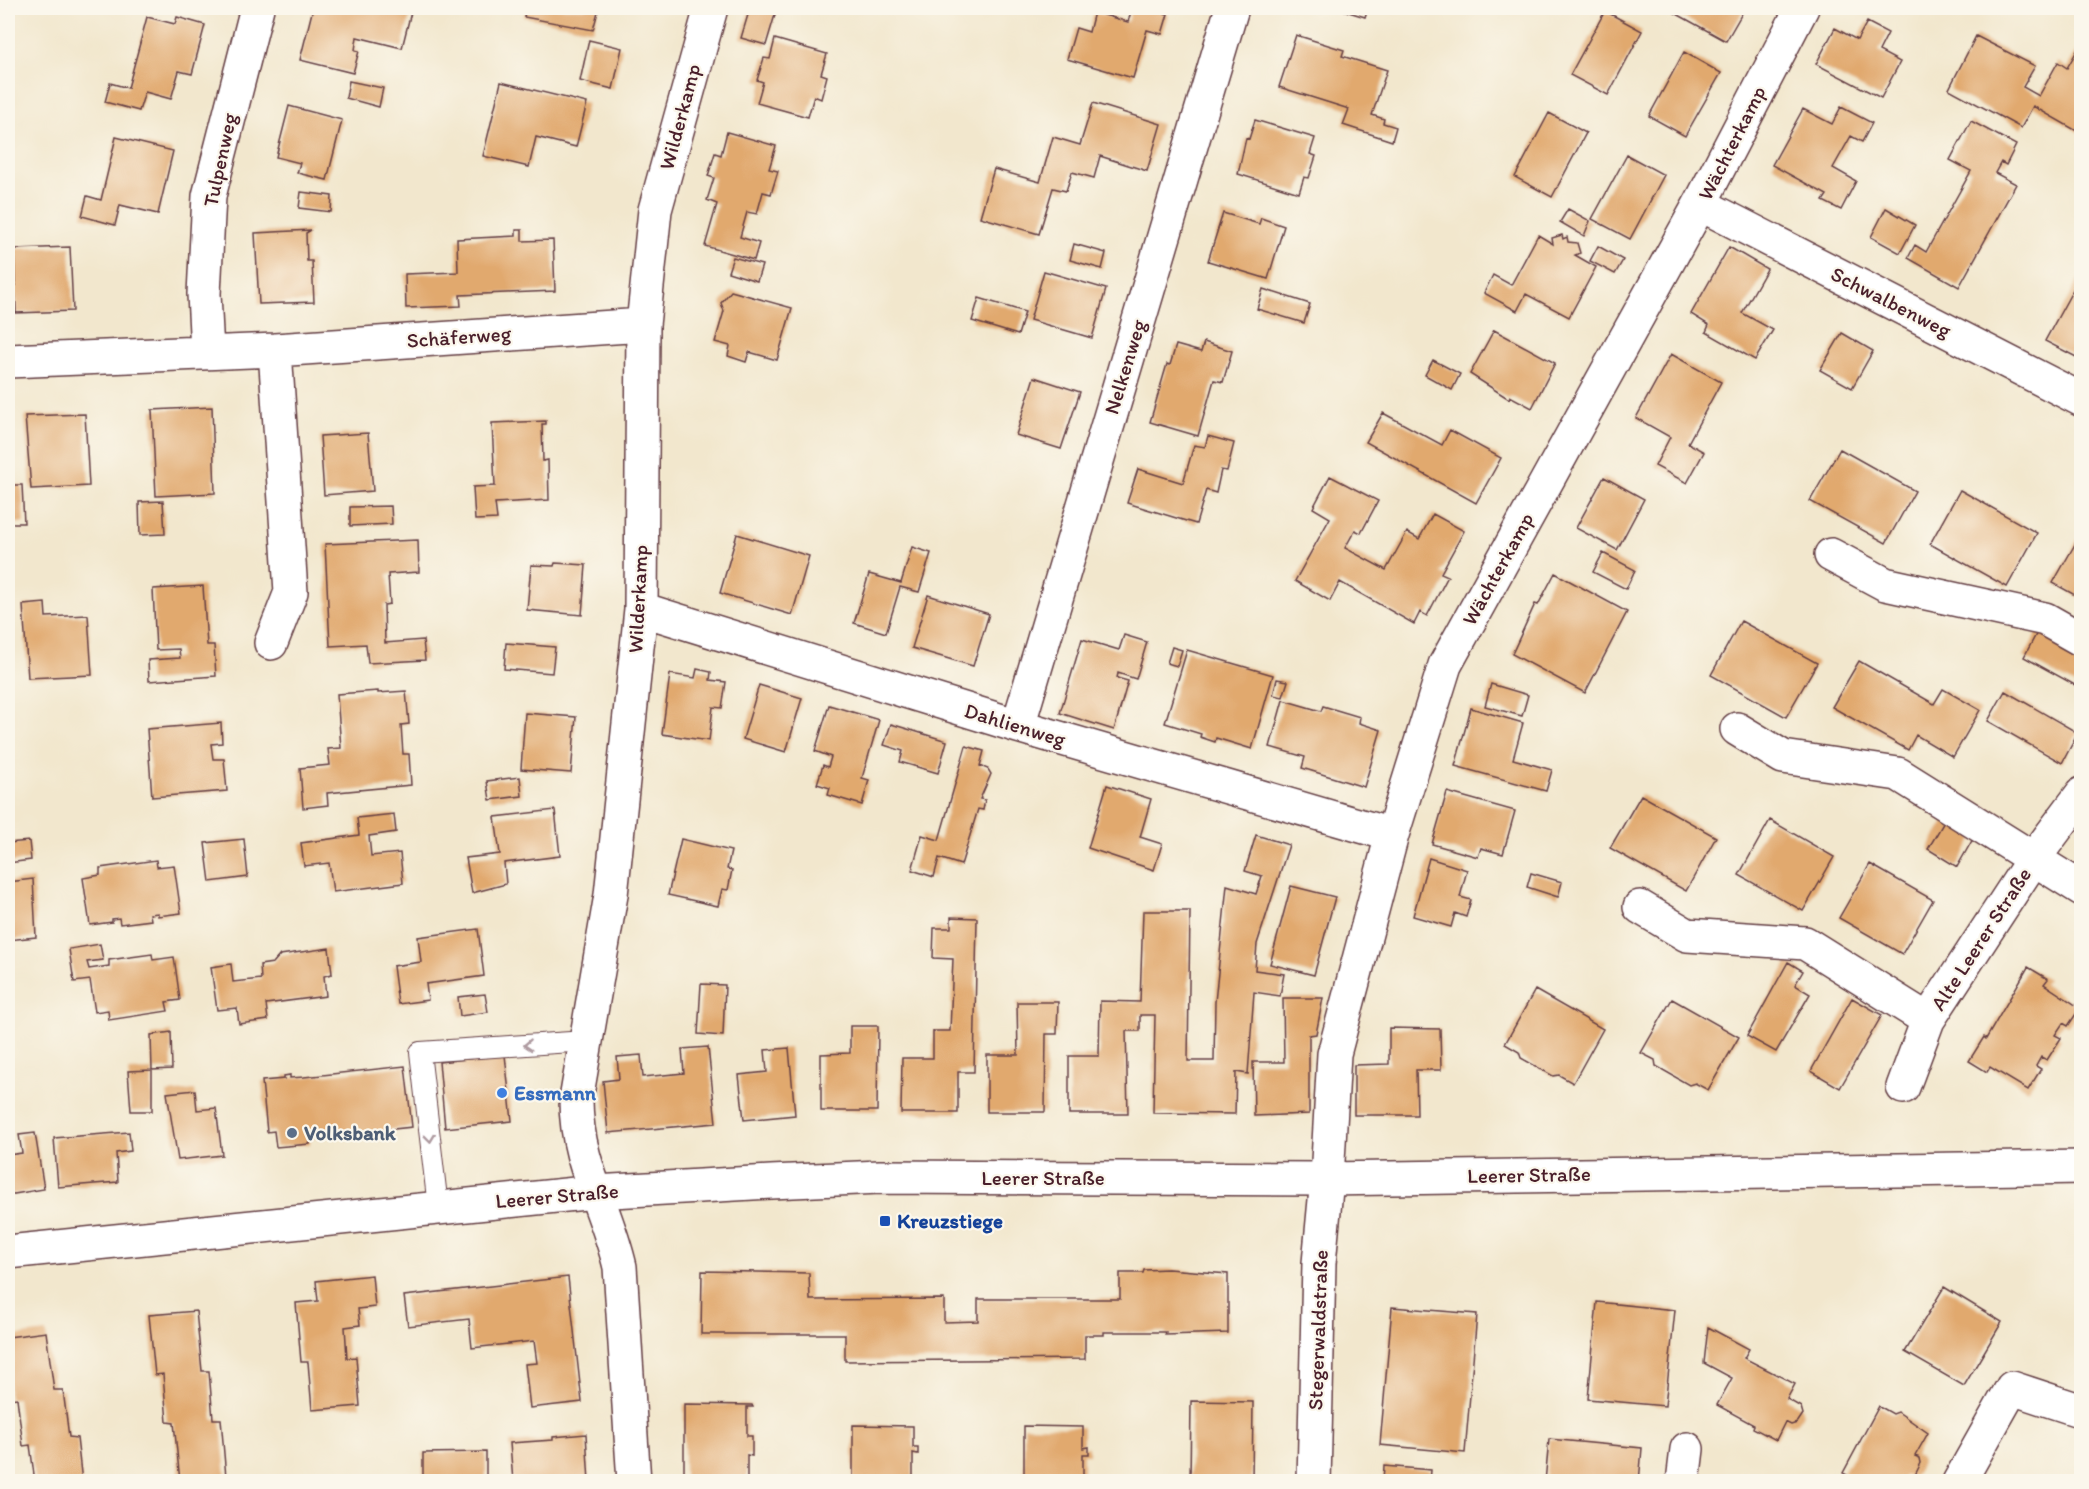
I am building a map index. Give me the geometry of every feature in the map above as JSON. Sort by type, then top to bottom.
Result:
[{"type":"street","name":"Tulpenweg","points":[[207,352],[204,294],[208,196],[257,8]]},
{"type":"street","name":"Wilderkamp","points":[[595,1191],[582,1158],[576,1128],[576,1100],[611,895],[641,609],[643,325],[655,210],[711,8]]},
{"type":"street","name":"Nelkenweg","points":[[1018,726],[1232,8]]},
{"type":"street","name":"Wächterkamp","points":[[1327,1179],[1334,1054],[1392,835],[1445,665],[1700,204],[1802,8]]},
{"type":"street","name":"Schwalbenweg","points":[[1700,204],[2082,400]]},
{"type":"street","name":"Schäferweg","points":[[8,361],[275,350],[643,325]]},
{"type":"street","points":[[271,643],[291,592],[275,350]]},
{"type":"street","points":[[1831,555],[1885,584],[2045,619],[2082,640]]},
{"type":"street","name":"Dahlienweg","points":[[641,609],[1018,726],[1392,835]]},
{"type":"street","name":"Alte Leerer Straße","points":[[1737,729],[1783,757],[1898,774],[2082,888]]},
{"type":"street","name":"Alte Leerer Straße","points":[[1903,1087],[1928,1020],[2034,858],[2082,794]]},
{"type":"street","name":"Alte Leerer Straße","points":[[1640,907],[1687,935],[1805,943],[1928,1020]]},
{"type":"street","name":"Leerer Straße","points":[[8,1252],[595,1191],[880,1177],[1327,1179],[2082,1167]]},
{"type":"street","name":"Stegerwaldstraße","points":[[1314,1482],[1319,1263],[1327,1179]]},
{"type":"street","points":[[595,1191],[612,1235],[620,1268],[634,1482]]},
{"type":"street","points":[[1959,1482],[2012,1388],[2082,1412]]},
{"type":"street","points":[[1683,1482],[1687,1449]]},
{"type":"lane","points":[[438,1207],[420,1052],[586,1041]]},
{"type":"building","points":[[313,8],[354,10],[355,8],[412,8],[402,48],[357,37],[355,50],[359,51],[353,73],[300,60]]},
{"type":"building","points":[[526,8],[599,8],[593,30],[524,17]]},
{"type":"building","points":[[750,8],[777,8],[766,45],[741,38]]},
{"type":"building","points":[[1132,8],[1145,8],[1168,14],[1162,34],[1147,30],[1133,78],[1067,59],[1076,28],[1089,32],[1094,12],[1128,22]]},
{"type":"building","points":[[1336,8],[1368,8],[1365,17]]},
{"type":"building","points":[[1666,8],[1745,8],[1726,41]]},
{"type":"building","points":[[1605,11],[1642,31],[1608,95],[1570,75]]},
{"type":"building","points":[[147,17],[175,24],[177,17],[205,25],[192,74],[179,71],[171,99],[145,92],[139,111],[105,102],[110,83],[128,88]]},
{"type":"building","points":[[1867,22],[1888,33],[1879,51],[1900,62],[1881,98],[1816,64],[1835,28],[1857,40]]},
{"type":"building","points":[[1296,35],[1344,50],[1342,56],[1387,70],[1372,115],[1384,119],[1383,123],[1396,127],[1392,141],[1343,125],[1349,109],[1279,87]]},
{"type":"building","points":[[1976,36],[2035,66],[2023,87],[2039,96],[2058,62],[2067,68],[2082,42],[2082,134],[2033,106],[2021,128],[1949,89]]},
{"type":"building","points":[[775,39],[827,54],[821,74],[827,76],[821,99],[814,96],[808,117],[757,103],[763,82],[757,80],[764,58],[770,59]]},
{"type":"building","points":[[589,40],[622,48],[613,89],[580,81]]},
{"type":"building","points":[[1684,52],[1721,73],[1685,136],[1649,116]]},
{"type":"building","points":[[349,81],[383,88],[379,107],[346,98]]},
{"type":"building","points":[[501,82],[587,103],[576,147],[536,137],[529,167],[483,156]]},
{"type":"building","points":[[1093,103],[1161,124],[1147,171],[1100,156],[1094,178],[1072,172],[1066,191],[1053,188],[1039,234],[980,217],[994,169],[1040,182],[1053,137],[1080,145]]},
{"type":"building","points":[[289,106],[342,120],[327,180],[297,173],[300,163],[276,157]]},
{"type":"building","points":[[1841,107],[1872,123],[1862,142],[1851,136],[1833,168],[1856,181],[1841,210],[1823,201],[1827,195],[1772,165],[1803,109],[1832,124]]},
{"type":"building","points":[[1549,113],[1586,133],[1552,197],[1515,177]]},
{"type":"building","points":[[1255,120],[1315,138],[1310,154],[1316,156],[1309,178],[1304,177],[1299,193],[1238,174],[1246,138],[1249,139]]},
{"type":"building","points":[[1971,121],[2016,145],[2006,165],[2001,162],[1995,173],[2016,184],[1959,287],[1908,258],[1915,245],[1926,252],[1971,171],[1950,160]]},
{"type":"building","points":[[727,132],[776,146],[769,169],[778,171],[771,194],[763,192],[757,214],[747,212],[740,237],[759,243],[754,260],[705,246],[717,204],[707,200],[714,178],[708,176],[715,153],[721,155]]},
{"type":"building","points":[[116,137],[173,151],[158,214],[120,205],[115,225],[82,216],[87,196],[101,200]]},
{"type":"building","points":[[1627,155],[1664,175],[1630,239],[1592,219]]},
{"type":"building","points":[[301,192],[332,196],[331,212],[299,208]]},
{"type":"building","points":[[8,199],[13,200],[8,220]]},
{"type":"building","points":[[1886,208],[1915,225],[1900,253],[1871,237]]},
{"type":"building","points":[[1568,209],[1590,221],[1584,236],[1560,222]]},
{"type":"building","points":[[1223,213],[1259,224],[1261,218],[1284,226],[1268,279],[1208,261]]},
{"type":"building","points":[[311,230],[306,233],[307,261],[312,261],[314,302],[259,304],[255,233]]},
{"type":"building","points":[[516,230],[522,230],[522,241],[553,240],[555,291],[460,295],[461,306],[406,308],[405,274],[458,272],[457,239],[516,236]]},
{"type":"building","points":[[1538,235],[1553,244],[1552,238],[1562,235],[1563,239],[1567,237],[1568,242],[1577,243],[1580,253],[1575,255],[1596,267],[1569,317],[1526,294],[1517,311],[1484,293],[1493,275],[1511,285]]},
{"type":"building","points":[[1074,244],[1106,253],[1102,269],[1070,260]]},
{"type":"building","points":[[1598,246],[1623,260],[1615,274],[1590,261]]},
{"type":"building","points":[[70,247],[73,311],[16,313],[14,249]]},
{"type":"building","points":[[1729,247],[1767,269],[1742,313],[1773,330],[1755,360],[1706,332],[1709,325],[1691,314]]},
{"type":"building","points":[[733,257],[762,265],[757,281],[728,272]]},
{"type":"building","points":[[1044,271],[1106,289],[1092,338],[1030,320]]},
{"type":"building","points":[[2082,273],[2082,360],[2045,341]]},
{"type":"building","points":[[1263,289],[1310,304],[1304,323],[1257,309]]},
{"type":"building","points":[[731,291],[792,308],[777,360],[749,352],[746,362],[728,356],[730,346],[715,342],[724,311],[721,303]]},
{"type":"building","points":[[979,298],[1025,312],[1018,335],[972,321]]},
{"type":"building","points":[[1494,330],[1555,363],[1532,408],[1510,396],[1509,399],[1470,374]]},
{"type":"building","points":[[1842,333],[1873,351],[1852,388],[1820,370]]},
{"type":"building","points":[[1204,342],[1232,351],[1223,382],[1214,380],[1198,436],[1150,422],[1167,364],[1170,365],[1176,345],[1201,352]]},
{"type":"building","points":[[1671,354],[1721,382],[1688,443],[1704,452],[1687,483],[1655,466],[1670,437],[1636,418]]},
{"type":"building","points":[[1433,360],[1460,374],[1452,390],[1425,375]]},
{"type":"building","points":[[1034,377],[1080,392],[1061,449],[1016,435]]},
{"type":"building","points":[[212,407],[215,493],[156,496],[152,410]]},
{"type":"building","points":[[1383,413],[1442,445],[1450,430],[1501,458],[1476,503],[1366,442]]},
{"type":"building","points":[[85,414],[89,486],[31,489],[25,416]]},
{"type":"building","points":[[546,421],[546,424],[542,424],[543,461],[548,460],[549,500],[495,503],[497,519],[475,520],[473,487],[495,486],[492,423]]},
{"type":"building","points":[[368,433],[373,491],[324,495],[320,436]]},
{"type":"building","points":[[1208,436],[1234,443],[1227,471],[1221,470],[1216,493],[1206,490],[1196,524],[1127,503],[1138,469],[1183,483],[1194,445],[1205,447]]},
{"type":"building","points":[[1840,449],[1915,491],[1886,543],[1810,501]]},
{"type":"building","points":[[1330,476],[1378,501],[1361,533],[1355,530],[1345,548],[1386,570],[1407,532],[1419,539],[1433,514],[1464,531],[1441,573],[1448,576],[1427,616],[1420,612],[1414,624],[1340,582],[1330,601],[1295,581],[1330,518],[1313,508]]},
{"type":"building","points":[[1604,477],[1644,499],[1617,550],[1576,528]]},
{"type":"building","points":[[8,485],[22,485],[24,523],[8,523]]},
{"type":"building","points":[[1960,490],[2037,533],[2007,587],[1930,544]]},
{"type":"building","points":[[163,501],[165,534],[140,535],[139,502]]},
{"type":"building","points":[[391,506],[392,524],[350,526],[350,507]]},
{"type":"building","points":[[2082,532],[2082,599],[2053,583]]},
{"type":"building","points":[[737,534],[809,556],[792,615],[720,593]]},
{"type":"building","points":[[418,540],[419,572],[388,574],[390,604],[384,605],[385,643],[423,640],[425,660],[368,663],[366,644],[330,646],[325,544]]},
{"type":"building","points":[[912,547],[931,553],[919,592],[900,587],[886,633],[854,623],[869,574],[901,583]]},
{"type":"building","points":[[1603,553],[1635,570],[1626,589],[1593,572]]},
{"type":"building","points":[[555,563],[586,565],[582,615],[527,610],[531,565],[554,566]]},
{"type":"building","points":[[1555,573],[1627,612],[1585,693],[1512,654],[1535,604],[1538,605]]},
{"type":"building","points":[[203,586],[207,645],[214,645],[216,676],[149,681],[148,660],[180,658],[179,649],[156,650],[153,589]]},
{"type":"building","points":[[928,595],[989,614],[973,666],[912,648]]},
{"type":"building","points":[[45,603],[46,617],[88,615],[92,675],[28,678],[23,605]]},
{"type":"building","points":[[1741,621],[1817,663],[1786,717],[1711,675]]},
{"type":"building","points":[[2040,627],[2082,650],[2082,689],[2024,657]]},
{"type":"building","points":[[1124,635],[1147,642],[1136,679],[1118,673],[1117,678],[1128,681],[1114,730],[1060,713],[1082,639],[1119,650]]},
{"type":"building","points":[[506,643],[555,647],[552,673],[504,669]]},
{"type":"building","points":[[1172,647],[1182,650],[1177,666],[1167,663]]},
{"type":"building","points":[[1187,650],[1273,675],[1252,749],[1216,738],[1215,742],[1200,737],[1201,734],[1165,723]]},
{"type":"building","points":[[1859,661],[1934,704],[1943,689],[1980,710],[1953,757],[1916,735],[1908,750],[1832,707]]},
{"type":"building","points":[[697,669],[711,672],[710,680],[726,682],[722,708],[713,707],[709,741],[662,734],[670,674],[695,678]]},
{"type":"building","points":[[1277,679],[1288,681],[1283,697],[1273,695]]},
{"type":"building","points":[[1491,684],[1528,695],[1522,716],[1485,706]]},
{"type":"building","points":[[759,685],[802,698],[786,752],[743,739]]},
{"type":"building","points":[[378,691],[378,693],[406,691],[409,724],[401,725],[403,754],[409,754],[411,785],[327,793],[328,805],[303,808],[300,768],[330,765],[328,749],[341,748],[337,694]]},
{"type":"building","points":[[2005,691],[2078,733],[2062,763],[1988,721]]},
{"type":"building","points":[[1283,700],[1321,711],[1323,706],[1360,717],[1359,723],[1381,730],[1364,787],[1302,768],[1305,757],[1270,747]]},
{"type":"building","points":[[829,705],[879,720],[862,778],[869,780],[862,805],[828,795],[830,788],[817,784],[823,765],[828,767],[831,757],[815,751]]},
{"type":"building","points":[[1471,708],[1523,723],[1513,759],[1552,770],[1546,791],[1455,766]]},
{"type":"building","points":[[525,713],[576,717],[571,773],[521,769]]},
{"type":"building","points":[[221,723],[222,743],[211,744],[213,759],[224,759],[227,791],[152,797],[147,729]]},
{"type":"building","points":[[891,724],[947,741],[938,773],[900,762],[903,751],[884,745]]},
{"type":"building","points":[[966,746],[984,751],[980,766],[988,769],[991,774],[980,799],[985,800],[983,810],[978,809],[961,865],[939,858],[934,877],[912,870],[922,835],[939,840]]},
{"type":"building","points":[[520,777],[522,796],[490,800],[487,781]]},
{"type":"building","points":[[1107,785],[1151,799],[1140,837],[1162,844],[1154,870],[1088,848]]},
{"type":"building","points":[[1447,792],[1515,811],[1503,854],[1481,848],[1478,857],[1432,844]]},
{"type":"building","points":[[1641,795],[1716,837],[1686,891],[1610,848]]},
{"type":"building","points":[[555,810],[560,856],[504,863],[506,884],[472,893],[466,858],[500,854],[495,817]]},
{"type":"building","points":[[394,814],[396,832],[369,836],[371,856],[400,853],[403,883],[333,892],[329,863],[304,866],[301,843],[359,835],[357,818]]},
{"type":"building","points":[[1770,820],[1834,857],[1803,911],[1739,875]]},
{"type":"building","points":[[1945,820],[1974,837],[1957,867],[1928,849]]},
{"type":"building","points":[[1256,835],[1289,845],[1257,944],[1255,970],[1284,974],[1280,996],[1254,992],[1248,1074],[1236,1072],[1235,1114],[1153,1113],[1155,1015],[1140,1015],[1140,1031],[1126,1031],[1128,1114],[1069,1114],[1069,1056],[1099,1056],[1100,1001],[1140,1002],[1143,911],[1190,911],[1188,1061],[1214,1061],[1215,1002],[1227,885],[1256,894],[1262,876],[1245,871]]},
{"type":"building","points":[[244,839],[248,877],[210,882],[205,843]]},
{"type":"building","points":[[681,839],[731,851],[727,869],[732,870],[728,890],[722,889],[718,906],[668,895]]},
{"type":"building","points":[[29,841],[31,860],[8,863],[8,843]]},
{"type":"building","points":[[1429,858],[1467,870],[1460,897],[1471,900],[1466,917],[1455,913],[1451,927],[1413,916]]},
{"type":"building","points":[[156,860],[157,867],[174,865],[181,913],[158,916],[158,913],[150,914],[151,920],[120,924],[119,918],[112,919],[112,922],[90,925],[83,878],[100,875],[100,868]]},
{"type":"building","points":[[1870,864],[1933,900],[1902,954],[1839,918]]},
{"type":"building","points":[[1531,873],[1562,882],[1558,897],[1527,887]]},
{"type":"building","points":[[33,879],[36,937],[8,940],[8,882]]},
{"type":"building","points":[[1291,886],[1335,897],[1314,975],[1270,964]]},
{"type":"building","points":[[951,917],[977,918],[974,1072],[958,1072],[958,1113],[901,1113],[902,1058],[933,1058],[933,1031],[950,1031],[953,959],[933,958],[934,928],[951,928]]},
{"type":"building","points":[[478,929],[484,976],[426,984],[428,1000],[398,1004],[393,966],[421,962],[418,937]]},
{"type":"building","points":[[100,944],[103,960],[87,962],[89,969],[109,966],[109,960],[152,954],[153,960],[174,957],[180,1000],[166,1002],[168,1011],[109,1020],[108,1010],[95,1012],[90,980],[74,982],[69,949]]},
{"type":"building","points":[[329,948],[332,974],[324,976],[326,996],[266,1004],[268,1020],[239,1024],[237,1008],[217,1010],[211,967],[231,964],[233,982],[261,979],[260,965],[273,963],[280,955]]},
{"type":"building","points":[[1788,962],[1803,971],[1795,985],[1810,994],[1776,1052],[1747,1036]]},
{"type":"building","points":[[2028,967],[2048,979],[2044,984],[2080,1008],[2068,1026],[2063,1023],[2055,1035],[2061,1038],[2047,1060],[2041,1057],[2036,1066],[2041,1069],[2028,1090],[1990,1067],[1987,1072],[1969,1061],[1984,1037],[1986,1039]]},
{"type":"building","points":[[701,984],[725,985],[723,1036],[698,1034]]},
{"type":"building","points":[[1535,990],[1603,1029],[1573,1083],[1559,1075],[1553,1076],[1521,1058],[1519,1052],[1505,1044]]},
{"type":"building","points":[[485,994],[488,1012],[460,1016],[458,997]]},
{"type":"building","points":[[1283,998],[1323,998],[1316,1034],[1309,1035],[1309,1114],[1254,1116],[1253,1062],[1284,1062]]},
{"type":"building","points":[[1852,998],[1882,1015],[1840,1088],[1811,1071]]},
{"type":"building","points":[[1672,999],[1739,1037],[1708,1090],[1695,1083],[1689,1085],[1656,1066],[1655,1060],[1641,1053]]},
{"type":"building","points":[[1017,1002],[1058,1002],[1057,1034],[1046,1034],[1045,1112],[987,1112],[987,1055],[1018,1055]]},
{"type":"building","points":[[850,1026],[878,1026],[877,1111],[821,1111],[821,1054],[850,1053]]},
{"type":"building","points":[[1389,1028],[1440,1029],[1441,1070],[1416,1070],[1417,1115],[1354,1115],[1354,1065],[1389,1064]]},
{"type":"building","points":[[171,1032],[172,1069],[152,1070],[151,1035]]},
{"type":"building","points":[[708,1047],[716,1123],[608,1133],[603,1081],[619,1079],[617,1057],[641,1055],[643,1077],[684,1073],[682,1049]]},
{"type":"building","points":[[789,1048],[795,1115],[744,1120],[739,1075],[767,1072],[765,1050]]},
{"type":"building","points":[[505,1055],[512,1121],[445,1128],[439,1062]]},
{"type":"building","points":[[405,1066],[412,1127],[310,1138],[310,1144],[276,1147],[274,1131],[267,1132],[262,1081],[284,1079],[284,1076],[290,1075],[290,1078],[304,1077]]},
{"type":"building","points":[[152,1070],[152,1111],[131,1111],[128,1071]]},
{"type":"building","points":[[195,1090],[197,1110],[216,1108],[222,1155],[178,1160],[167,1093]]},
{"type":"building","points":[[129,1132],[131,1151],[116,1153],[118,1182],[58,1187],[54,1138]]},
{"type":"building","points":[[35,1133],[44,1189],[8,1195],[8,1155],[22,1153],[19,1135]]},
{"type":"building","points":[[1168,1269],[1228,1274],[1228,1333],[1165,1335],[1166,1332],[1104,1332],[1104,1335],[1085,1335],[1085,1359],[845,1361],[845,1334],[701,1334],[702,1271],[809,1273],[810,1300],[944,1299],[944,1322],[978,1321],[978,1299],[1120,1299],[1120,1273],[1143,1273],[1144,1270]]},
{"type":"building","points":[[372,1275],[375,1307],[358,1309],[360,1325],[345,1327],[347,1358],[356,1357],[360,1406],[312,1410],[308,1362],[301,1362],[296,1303],[318,1301],[316,1281]]},
{"type":"building","points":[[568,1277],[582,1402],[530,1408],[525,1364],[537,1363],[534,1341],[472,1348],[469,1319],[408,1326],[404,1296]]},
{"type":"building","points":[[1944,1287],[2002,1322],[1964,1386],[1905,1352]]},
{"type":"building","points":[[1597,1302],[1675,1310],[1665,1406],[1588,1399]]},
{"type":"building","points":[[1392,1307],[1477,1314],[1465,1453],[1380,1445]]},
{"type":"building","points":[[196,1311],[202,1371],[209,1371],[213,1419],[221,1419],[226,1477],[180,1481],[174,1423],[167,1422],[163,1374],[155,1375],[149,1315]]},
{"type":"building","points":[[1708,1327],[1749,1349],[1744,1358],[1795,1384],[1787,1399],[1801,1407],[1803,1414],[1797,1423],[1791,1425],[1785,1422],[1776,1440],[1717,1405],[1732,1378],[1704,1363]]},
{"type":"building","points":[[46,1332],[54,1390],[63,1390],[69,1437],[77,1438],[82,1482],[35,1482],[30,1445],[23,1446],[17,1398],[9,1399],[8,1337]]},
{"type":"building","points":[[1191,1401],[1253,1402],[1252,1482],[1190,1482]]},
{"type":"building","points":[[684,1404],[752,1405],[753,1407],[747,1407],[747,1436],[752,1436],[752,1456],[747,1455],[747,1482],[684,1482]]},
{"type":"building","points":[[1879,1406],[1893,1414],[1898,1412],[1928,1433],[1915,1456],[1920,1458],[1921,1463],[1914,1477],[1904,1476],[1902,1482],[1860,1482],[1843,1473]]},
{"type":"building","points":[[853,1425],[913,1426],[913,1447],[918,1447],[918,1454],[913,1453],[913,1482],[853,1482]]},
{"type":"building","points":[[1024,1426],[1083,1427],[1083,1448],[1089,1447],[1089,1454],[1083,1454],[1083,1482],[1024,1482]]},
{"type":"building","points":[[586,1434],[589,1482],[513,1482],[510,1443],[553,1440],[553,1437]]},
{"type":"building","points":[[1549,1439],[1642,1448],[1639,1482],[1545,1482]]},
{"type":"building","points":[[486,1452],[486,1482],[423,1482],[423,1453]]},
{"type":"building","points":[[1384,1466],[1431,1470],[1430,1482],[1383,1482]]},
{"type":"place","name":"Essmann","points":[[502,1093]]},
{"type":"place","name":"Volksbank","points":[[292,1133]]},
{"type":"place","name":"Kreuzstiege","points":[[885,1221]]}]
